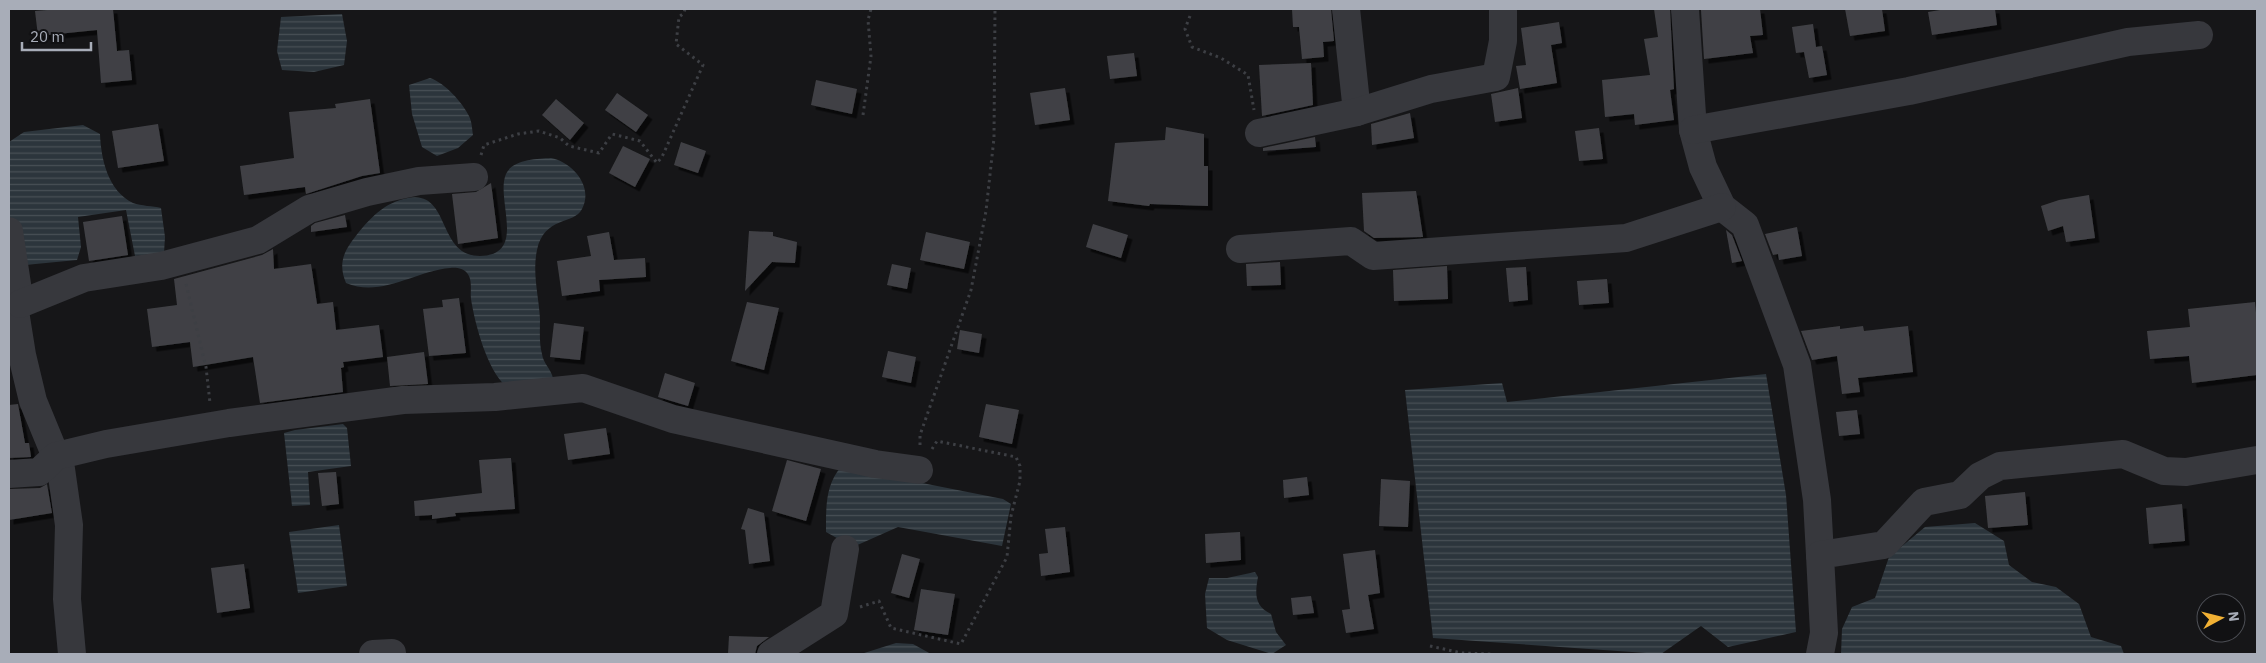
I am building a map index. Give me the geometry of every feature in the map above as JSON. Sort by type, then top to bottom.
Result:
[{"type":"street","points":[[1346,9],[1357,112]]},
{"type":"street","points":[[1259,133],[1357,112],[1431,89],[1496,77],[1503,42],[1503,9]]},
{"type":"street","points":[[1685,9],[1693,130],[1703,167],[1722,207],[1745,225],[1798,365],[1817,500],[1824,633],[1820,654]]},
{"type":"street","points":[[1693,130],[1909,91],[2128,42],[2199,36]]},
{"type":"street","points":[[72,654],[67,599],[68,525],[61,469],[33,401],[22,356],[14,305],[84,278],[160,266],[258,240],[308,209],[367,192],[419,181],[474,177]]},
{"type":"street","points":[[1240,249],[1351,241],[1373,256],[1626,238],[1722,207]]},
{"type":"street","points":[[9,231],[20,304]]},
{"type":"street","points":[[9,474],[38,472],[56,456],[106,444],[212,426],[402,400],[495,397],[583,388],[673,419],[874,464],[919,470]]},
{"type":"street","points":[[1820,555],[1884,545],[1924,502],[1960,495],[1980,476],[2000,466],[2123,454],[2164,471],[2186,472],[2257,460]]},
{"type":"street","points":[[771,654],[834,614],[845,549]]},
{"type":"path","points":[[474,177],[484,145],[518,134],[539,131],[560,138],[569,146],[598,153],[612,134],[640,142],[657,164],[662,157],[703,64],[676,44],[679,17],[684,13],[685,9]]},
{"type":"path","points":[[864,115],[871,56],[868,20],[870,9]]},
{"type":"path","points":[[919,470],[920,435],[971,290],[986,210],[994,138],[995,9]]},
{"type":"path","points":[[1190,16],[1185,29],[1192,46],[1221,58],[1248,75],[1259,133]]},
{"type":"path","points":[[177,260],[182,267],[206,367],[212,426]]},
{"type":"path","points":[[834,614],[879,601],[891,628],[961,644],[1007,557],[1011,516],[1020,481],[1020,466],[1016,457],[936,441],[919,470]]},
{"type":"path","points":[[1430,646],[1462,653],[1491,654]]},
{"type":"shaded area","points":[[342,14],[347,41],[344,65],[314,72],[282,70],[277,51],[281,17]]},
{"type":"shaded area","points":[[430,78],[436,80],[447,89],[462,105],[470,118],[473,135],[458,148],[437,156],[422,147],[412,114],[409,85]]},
{"type":"shaded area","points":[[83,125],[100,134],[104,164],[117,191],[133,203],[161,208],[165,237],[164,253],[135,256],[126,210],[78,217],[81,247],[77,260],[25,265],[14,253],[9,208],[9,142],[24,132]]},
{"type":"shaded area","points":[[551,158],[566,164],[579,176],[585,192],[585,200],[578,214],[552,226],[541,239],[537,250],[535,276],[540,319],[540,346],[545,363],[553,378],[506,386],[499,379],[483,346],[471,299],[470,279],[466,271],[462,269],[437,270],[385,286],[359,287],[346,283],[342,263],[350,244],[378,212],[400,200],[417,197],[428,201],[436,210],[456,245],[466,253],[480,256],[494,253],[503,246],[506,236],[504,185],[509,169],[520,163]]},
{"type":"shaded area","points":[[1766,374],[1786,495],[1796,632],[1728,647],[1701,626],[1661,654],[1433,638],[1405,390],[1502,383],[1507,402]]},
{"type":"shaded area","points":[[343,424],[347,428],[351,466],[308,472],[310,505],[292,506],[284,433]]},
{"type":"shaded area","points":[[841,467],[1003,499],[1011,504],[1002,546],[898,527],[853,547],[826,532],[829,489]]},
{"type":"shaded area","points":[[1975,523],[2004,541],[2009,565],[2032,582],[2056,587],[2079,604],[2091,637],[2121,646],[2124,654],[1841,654],[1842,629],[1852,607],[1875,598],[1889,557],[1925,527]]},
{"type":"shaded area","points":[[339,525],[347,586],[298,593],[289,532]]},
{"type":"shaded area","points":[[1255,572],[1258,577],[1256,594],[1259,603],[1265,611],[1271,614],[1276,632],[1286,645],[1272,654],[1227,640],[1207,628],[1205,594],[1209,578],[1227,578]]},
{"type":"shaded area","points":[[896,643],[913,644],[931,654],[861,654]]},
{"type":"building","points":[[113,9],[117,51],[129,50],[132,80],[101,83],[97,30],[38,36],[35,11]]},
{"type":"building","points":[[1292,9],[1331,9],[1334,41],[1323,42],[1324,57],[1302,59],[1299,27],[1293,27]]},
{"type":"building","points":[[1654,9],[1670,9],[1674,89],[1670,90],[1674,120],[1635,125],[1634,114],[1605,117],[1602,80],[1650,75],[1644,39],[1658,37]]},
{"type":"building","points":[[1760,9],[1763,35],[1750,36],[1753,53],[1704,59],[1701,10]]},
{"type":"building","points":[[1845,9],[1882,9],[1885,31],[1850,36]]},
{"type":"building","points":[[1946,9],[1995,9],[1997,25],[1932,35],[1928,12]]},
{"type":"building","points":[[1559,22],[1562,43],[1551,45],[1557,83],[1520,89],[1516,66],[1526,65],[1521,28]]},
{"type":"building","points":[[1813,24],[1816,47],[1822,46],[1827,75],[1809,78],[1804,52],[1796,53],[1792,27]]},
{"type":"building","points":[[1134,53],[1137,76],[1110,79],[1107,56]]},
{"type":"building","points":[[1311,63],[1313,105],[1262,116],[1259,65]]},
{"type":"building","points":[[816,80],[857,89],[852,114],[811,105]]},
{"type":"building","points":[[1065,88],[1070,120],[1035,125],[1030,93]]},
{"type":"building","points":[[1518,88],[1522,118],[1495,122],[1491,94]]},
{"type":"building","points":[[617,93],[648,115],[636,132],[605,110]]},
{"type":"building","points":[[370,99],[380,173],[362,176],[306,194],[305,187],[244,195],[240,166],[294,158],[289,112],[336,108],[335,104]]},
{"type":"building","points":[[556,99],[584,123],[570,140],[542,115]]},
{"type":"building","points":[[1410,113],[1414,138],[1372,145],[1371,124]]},
{"type":"building","points":[[158,124],[164,161],[118,168],[112,131]]},
{"type":"building","points":[[1166,127],[1204,134],[1204,166],[1208,166],[1208,206],[1150,204],[1149,206],[1108,201],[1115,143],[1165,140]]},
{"type":"building","points":[[1599,128],[1603,159],[1579,161],[1575,131]]},
{"type":"building","points":[[1315,137],[1316,147],[1263,151],[1263,148]]},
{"type":"building","points":[[681,142],[706,151],[698,173],[674,165]]},
{"type":"building","points":[[623,146],[650,159],[635,187],[609,173]]},
{"type":"building","points":[[491,183],[498,238],[458,244],[452,194],[476,192]]},
{"type":"building","points":[[1416,191],[1423,237],[1374,238],[1364,231],[1362,193]]},
{"type":"building","points":[[2089,195],[2095,238],[2066,242],[2063,226],[2048,231],[2041,206],[2059,200]]},
{"type":"building","points":[[345,215],[347,227],[311,232],[311,226],[315,223]]},
{"type":"building","points":[[122,216],[128,255],[89,261],[83,222]]},
{"type":"building","points":[[1093,224],[1128,235],[1121,258],[1086,247]]},
{"type":"building","points":[[1797,227],[1802,256],[1779,260],[1778,254],[1773,255],[1765,234]]},
{"type":"building","points":[[1726,230],[1732,235],[1742,261],[1732,263]]},
{"type":"building","points":[[749,231],[773,232],[773,236],[797,242],[795,263],[772,262],[745,291]]},
{"type":"building","points":[[609,232],[614,260],[645,258],[646,277],[599,280],[600,291],[562,296],[557,261],[591,256],[587,236]]},
{"type":"building","points":[[926,232],[970,242],[964,269],[920,260]]},
{"type":"building","points":[[273,249],[274,269],[311,264],[317,304],[333,302],[336,330],[379,325],[383,357],[343,362],[344,367],[341,368],[343,392],[260,403],[253,357],[193,367],[190,342],[152,347],[147,309],[177,305],[174,279],[262,255]]},
{"type":"building","points":[[1280,262],[1281,285],[1247,286],[1246,264]]},
{"type":"building","points":[[892,264],[911,268],[907,289],[887,285]]},
{"type":"building","points":[[1447,266],[1448,299],[1394,301],[1393,270]]},
{"type":"building","points":[[1526,267],[1528,300],[1509,302],[1506,268]]},
{"type":"building","points":[[1607,279],[1609,303],[1579,305],[1577,281]]},
{"type":"building","points":[[459,298],[466,353],[429,356],[423,309],[443,307],[442,300]]},
{"type":"building","points":[[747,302],[779,308],[764,370],[731,361]]},
{"type":"building","points":[[2255,302],[2257,375],[2192,383],[2189,356],[2150,359],[2147,331],[2190,327],[2188,309]]},
{"type":"building","points":[[554,323],[584,327],[580,360],[550,357]]},
{"type":"building","points":[[1840,326],[1840,329],[1863,326],[1864,331],[1908,326],[1913,372],[1858,378],[1860,392],[1842,394],[1837,356],[1812,360],[1801,331]]},
{"type":"building","points":[[960,330],[982,334],[979,353],[957,349]]},
{"type":"building","points":[[888,351],[916,357],[911,383],[882,377]]},
{"type":"building","points":[[424,352],[428,384],[390,386],[387,357]]},
{"type":"building","points":[[665,373],[695,383],[688,406],[658,397]]},
{"type":"building","points":[[18,404],[25,443],[29,443],[31,457],[9,458],[9,405]]},
{"type":"building","points":[[986,404],[1019,410],[1012,444],[979,437]]},
{"type":"building","points":[[1857,410],[1860,434],[1839,436],[1836,412]]},
{"type":"building","points":[[606,428],[610,454],[568,460],[564,434]]},
{"type":"building","points":[[511,458],[515,509],[455,513],[456,516],[432,519],[432,515],[415,516],[414,501],[482,493],[479,460]]},
{"type":"building","points":[[787,460],[821,469],[806,521],[772,511]]},
{"type":"building","points":[[336,472],[339,504],[322,506],[318,473]]},
{"type":"building","points":[[1307,477],[1309,495],[1284,498],[1283,480]]},
{"type":"building","points":[[1381,479],[1410,481],[1408,527],[1379,526]]},
{"type":"building","points":[[47,484],[52,513],[9,520],[9,489],[40,488]]},
{"type":"building","points":[[2025,492],[2028,525],[1988,528],[1985,496]]},
{"type":"building","points":[[2182,504],[2185,541],[2149,544],[2146,508]]},
{"type":"building","points":[[748,508],[764,513],[770,561],[749,564],[745,530],[741,529]]},
{"type":"building","points":[[1065,527],[1070,572],[1041,576],[1039,554],[1048,553],[1045,529]]},
{"type":"building","points":[[1240,532],[1241,560],[1206,563],[1205,534]]},
{"type":"building","points":[[1375,550],[1380,593],[1368,595],[1374,629],[1346,633],[1342,610],[1350,609],[1343,554]]},
{"type":"building","points":[[902,554],[920,559],[909,598],[891,593]]},
{"type":"building","points":[[244,564],[250,608],[217,613],[211,568]]},
{"type":"building","points":[[921,589],[955,594],[948,635],[914,630]]},
{"type":"building","points":[[1311,596],[1314,613],[1293,615],[1291,598]]},
{"type":"building","points":[[729,636],[769,637],[757,646],[755,654],[728,654]]}]
